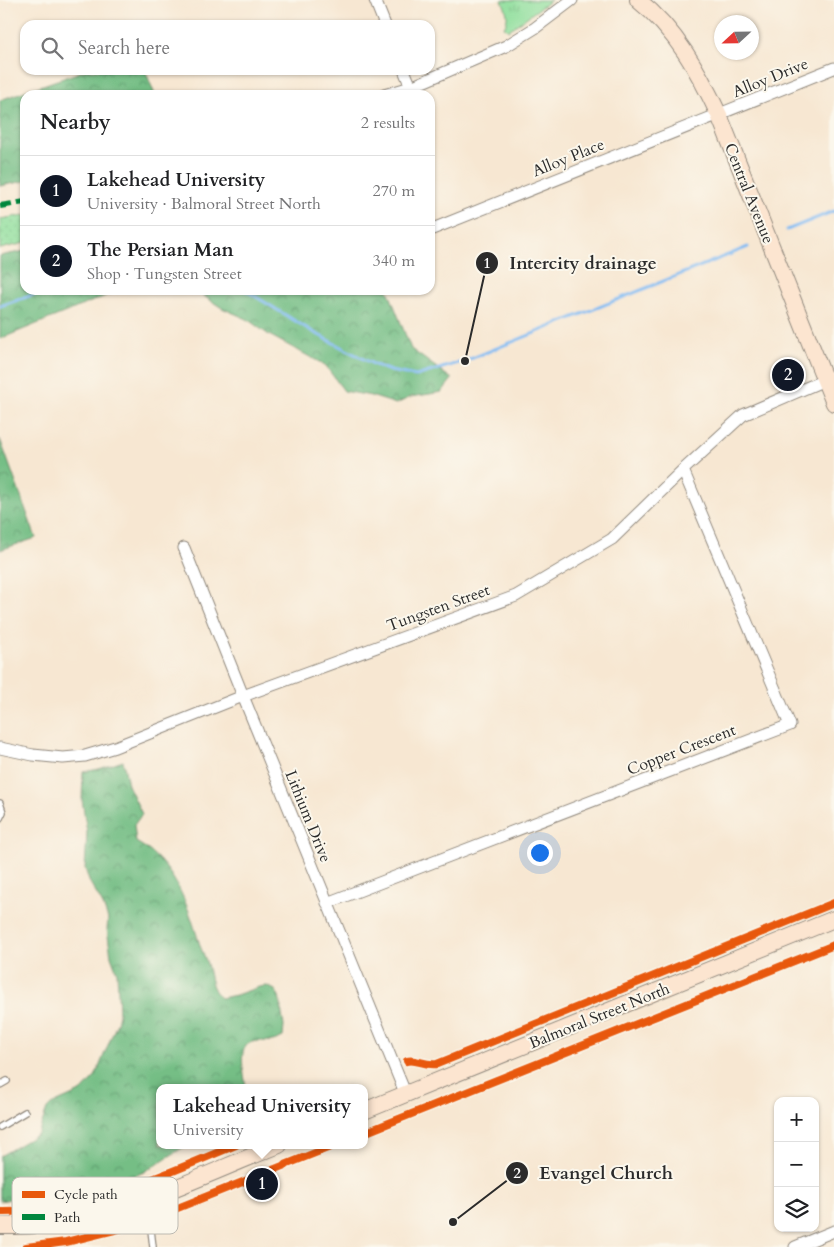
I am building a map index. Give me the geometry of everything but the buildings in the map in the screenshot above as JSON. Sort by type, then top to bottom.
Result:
[{"type":"main road","name":"Central Avenue","points":[[638,0],[662,24],[692,61],[719,115],[829,378],[834,403]]},
{"type":"main road","name":"Balmoral Street North","points":[[368,1109],[834,919]]},
{"type":"main road","points":[[178,1186],[269,1149]]},
{"type":"street","points":[[375,0],[383,20]]},
{"type":"street","points":[[401,90],[506,46],[535,28],[572,0]]},
{"type":"street","name":"Alloy Drive","points":[[719,115],[834,68]]},
{"type":"street","points":[[406,75],[411,87]]},
{"type":"street","name":"Alloy Place","points":[[435,228],[719,115]]},
{"type":"street","name":"Tungsten Street","points":[[0,748],[33,755],[62,758],[85,756],[115,747],[242,696],[516,596],[612,539],[743,415],[829,378]]},
{"type":"street","name":"Copper Crescent","points":[[327,903],[790,724],[684,470]]},
{"type":"street","name":"Lithium Drive","points":[[184,548],[242,696],[406,1095]]},
{"type":"street","points":[[795,1247],[834,1231]]},
{"type":"lane","points":[[0,803],[3,812],[0,818]]},
{"type":"lane","points":[[0,1085],[7,1081]]},
{"type":"lane","points":[[0,1126],[25,1112]]},
{"type":"lane","points":[[150,1234],[152,1247]]},
{"type":"green space","points":[[502,0],[551,0],[509,30],[504,27],[507,17]]},
{"type":"green space","points":[[72,75],[147,75],[153,90],[29,90]]},
{"type":"green space","points":[[20,93],[20,182],[0,186],[0,100]]},
{"type":"green space","points":[[20,216],[20,244],[0,249],[0,219]]},
{"type":"green space","points":[[20,252],[20,295],[108,295],[0,339],[0,256]]},
{"type":"green space","points":[[202,295],[390,295],[411,349],[452,379],[442,392],[411,397],[396,404],[371,396],[344,391],[325,365],[269,335],[247,319],[222,308]]},
{"type":"green space","points":[[0,439],[36,538],[0,550]]},
{"type":"green space","points":[[123,761],[128,785],[142,814],[134,825],[136,842],[160,861],[177,885],[184,899],[215,990],[221,998],[259,987],[267,986],[275,990],[279,996],[284,1026],[283,1037],[273,1041],[251,1042],[246,1046],[242,1059],[245,1084],[156,1084],[156,1149],[181,1149],[144,1172],[131,1177],[12,1177],[12,1199],[0,1201],[0,1156],[38,1134],[47,1109],[51,1105],[82,1091],[95,1077],[117,1023],[119,1014],[117,972],[111,956],[107,929],[108,919],[103,905],[89,881],[85,868],[87,832],[82,800],[83,772]]},
{"type":"waterway","points":[[787,230],[834,211]]},
{"type":"waterway","points":[[253,295],[313,332],[373,364],[390,371],[416,376],[465,361],[748,247]]},
{"type":"waterway","points":[[0,306],[32,295]]},
{"type":"marked path","points":[[0,206],[20,203]]},
{"type":"cycle path","points":[[407,1061],[413,1060],[437,1064],[834,903]]},
{"type":"cycle path","points":[[368,1131],[834,945]]},
{"type":"cycle path","points":[[157,1177],[226,1149]]},
{"type":"cycle path","points":[[178,1208],[325,1149]]},
{"type":"cycle path","points":[[0,1212],[12,1212]]},
{"type":"cycle path","points":[[26,1247],[66,1242],[98,1234]]},
{"type":"place","name":"Intercity drainage","points":[[465,361]]},
{"type":"place","name":"The Persian Man","points":[[788,375]]},
{"type":"place","name":"Lakehead University","points":[[262,1184]]},
{"type":"place","name":"Evangel Church","points":[[453,1222]]}]
